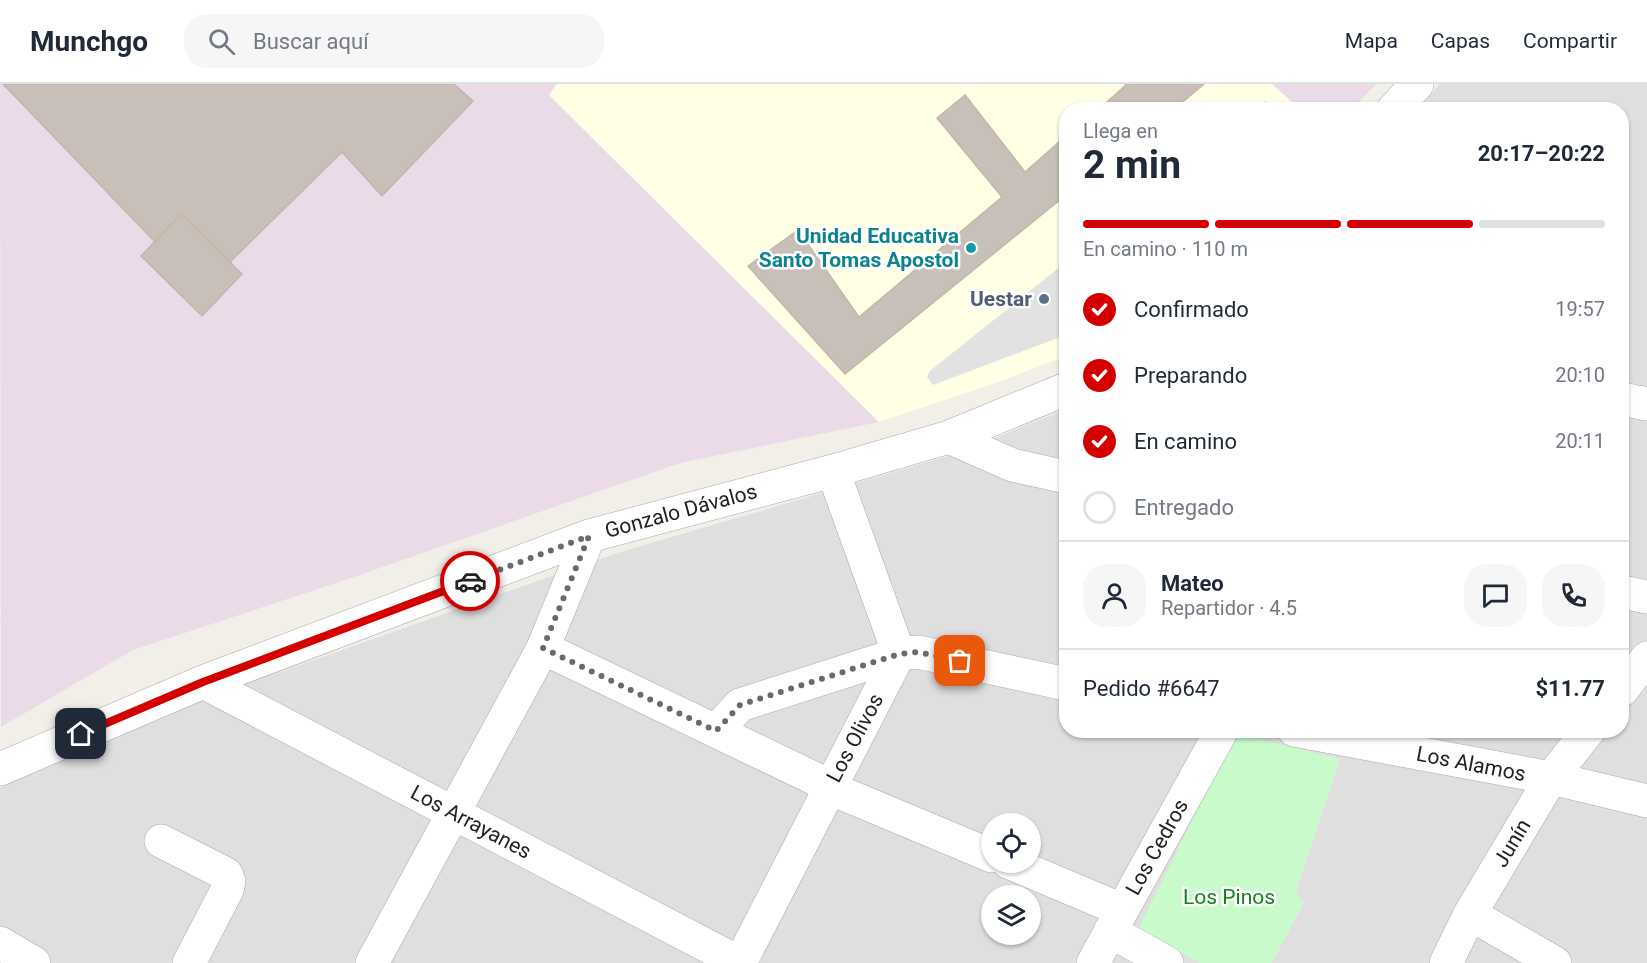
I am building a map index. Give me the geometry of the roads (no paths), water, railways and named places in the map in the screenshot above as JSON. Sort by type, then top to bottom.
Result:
[{"type":"street","points":[[1400,102],[1417,84]]},
{"type":"street","name":"Gonzalo Dávalos","points":[[0,769],[203,682],[589,536],[833,471],[949,437],[1059,392]]},
{"type":"street","points":[[1629,400],[1647,404]]},
{"type":"street","points":[[949,437],[1012,465],[1059,475]]},
{"type":"street","points":[[833,471],[899,654]]},
{"type":"street","points":[[372,963],[543,648],[589,536]]},
{"type":"street","points":[[1629,593],[1647,597]]},
{"type":"street","points":[[543,648],[846,795],[981,851]]},
{"type":"street","points":[[716,731],[740,705],[899,654],[918,652],[1059,682]]},
{"type":"street","name":"Los Olivos","points":[[740,963],[899,654]]},
{"type":"street","points":[[1629,681],[1647,658]]},
{"type":"street","name":"Los Arrayanes","points":[[203,682],[740,963]]},
{"type":"street","name":"Los Cedros","points":[[1093,963],[1218,738]]},
{"type":"street","name":"Los Alamos","points":[[1337,738],[1551,778],[1647,801]]},
{"type":"street","name":"Junín","points":[[1446,963],[1470,914],[1551,778],[1583,738]]},
{"type":"street","points":[[161,841],[226,874],[229,881],[227,890],[189,963]]},
{"type":"street","points":[[1028,873],[1116,920],[1167,963]]},
{"type":"street","points":[[1470,914],[1555,963]]},
{"type":"place","name":"Unidad Educativa Santo Tomas Apostol","points":[[971,248]]},
{"type":"place","name":"Uestar","points":[[1044,299]]},
{"type":"park label","name":"Los Pinos","points":[[1229,897]]}]
